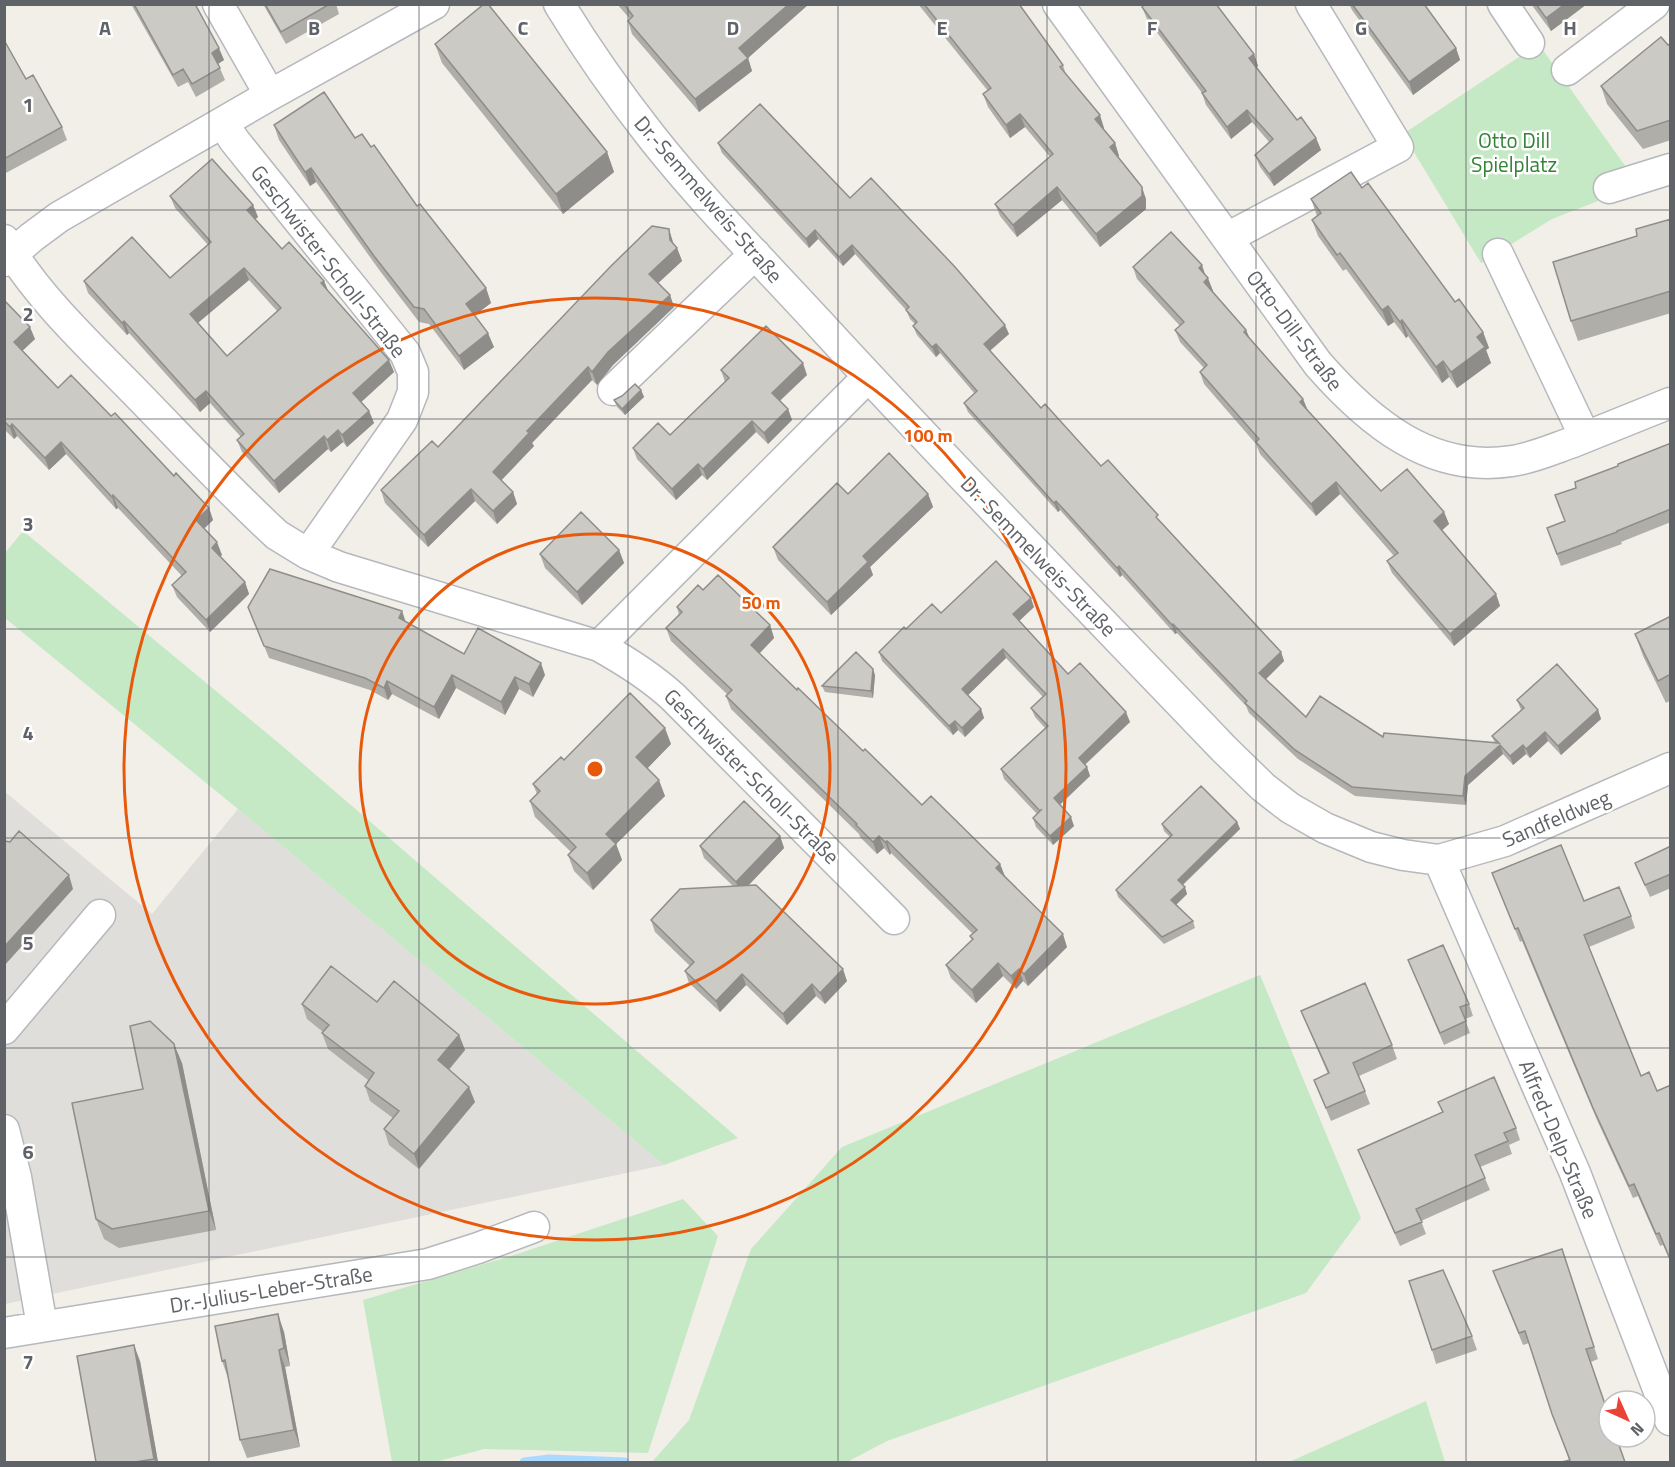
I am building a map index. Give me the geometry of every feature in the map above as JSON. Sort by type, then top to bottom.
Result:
[{"type":"street","points":[[218,4],[270,95]]},
{"type":"street","name":"Geschwister-Scholl-Straße","points":[[434,4],[270,95],[59,217],[7,252],[92,349],[277,535],[308,555],[339,567],[599,646],[634,665],[653,678],[894,919]]},
{"type":"street","name":"Dr.-Semmelweis-Straße","points":[[559,4],[585,46],[652,137],[755,254],[868,377],[1263,787],[1290,808],[1325,828],[1371,847],[1403,855],[1439,860]]},
{"type":"street","name":"Otto-Dill-Straße","points":[[1058,4],[1317,364],[1346,396],[1394,435],[1426,450],[1460,461],[1484,464],[1513,461],[1544,453],[1671,403]]},
{"type":"street","points":[[1227,238],[1398,147],[1311,4]]},
{"type":"street","points":[[1503,4],[1529,44]]},
{"type":"street","points":[[1567,70],[1654,4]]},
{"type":"street","name":"Geschwister-Scholl-Straße","points":[[223,123],[234,140],[405,353],[413,372],[413,392],[402,420],[308,555]]},
{"type":"street","points":[[1609,188],[1671,169]]},
{"type":"street","points":[[613,390],[755,254]]},
{"type":"street","points":[[1498,254],[1585,437]]},
{"type":"street","points":[[599,646],[868,377]]},
{"type":"street","name":"Sandfeldweg","points":[[1439,860],[1505,841],[1671,768]]},
{"type":"street","name":"Alfred-Delp-Straße","points":[[1439,860],[1575,1173],[1671,1420]]},
{"type":"street","points":[[4,1029],[100,915]]},
{"type":"street","points":[[4,1130],[16,1177],[42,1326]]},
{"type":"street","name":"Dr.-Julius-Leber-Straße","points":[[4,1333],[428,1264],[534,1227]]},
{"type":"shaded area","points":[[4,791],[152,914],[238,809],[664,1165],[5,1304]]},
{"type":"green space","name":"Otto Dill Spielplatz","points":[[1540,46],[1628,170],[1599,183],[1598,201],[1552,219],[1481,263],[1403,134],[1525,53]]},
{"type":"green space","points":[[23,531],[281,745],[738,1138],[664,1165],[238,809],[5,618],[5,553]]},
{"type":"green space","points":[[1260,975],[1361,1218],[1306,1293],[887,1441],[847,1462],[652,1462],[689,1420],[751,1249],[842,1147]]},
{"type":"green space","points":[[683,1199],[718,1236],[648,1453],[484,1449],[435,1462],[392,1462],[363,1300],[511,1256]]},
{"type":"green space","points":[[1426,1401],[1445,1462],[1289,1462]]},
{"type":"building","points":[[134,4],[195,4],[219,48],[212,53],[220,68],[192,84],[183,69],[173,75]]},
{"type":"building","points":[[265,4],[330,4],[281,32]]},
{"type":"building","points":[[484,4],[488,4],[607,152],[556,194],[435,44]]},
{"type":"building","points":[[624,4],[789,4],[739,48],[748,58],[695,99],[628,21],[633,16]]},
{"type":"building","points":[[924,4],[1019,4],[1063,65],[1060,67],[1100,115],[1095,119],[1115,143],[1110,147],[1142,187],[1142,196],[1096,234],[1057,187],[1013,225],[995,204],[1053,154],[1020,114],[1006,125],[983,94],[991,88]]},
{"type":"building","points":[[1145,4],[1216,4],[1254,54],[1249,58],[1297,120],[1301,117],[1316,138],[1269,174],[1255,155],[1273,139],[1247,110],[1227,127],[1202,93],[1206,91],[1142,7]]},
{"type":"building","points":[[1352,4],[1424,4],[1456,48],[1409,82]]},
{"type":"building","points":[[1536,4],[1565,4],[1546,18]]},
{"type":"building","points":[[1661,37],[1668,45],[1671,43],[1671,120],[1637,131],[1601,86]]},
{"type":"building","points":[[4,40],[26,79],[33,75],[62,127],[4,159]]},
{"type":"building","points":[[324,92],[355,138],[362,134],[371,147],[374,145],[417,206],[420,204],[486,288],[466,304],[488,333],[459,356],[424,309],[414,307],[311,168],[305,172],[274,125]]},
{"type":"building","points":[[760,104],[850,198],[871,178],[955,267],[1005,325],[984,344],[1041,408],[1045,404],[1101,466],[1108,460],[1158,515],[1156,517],[1281,652],[1259,673],[1306,717],[1320,696],[1383,737],[1384,733],[1499,743],[1492,736],[1524,708],[1517,700],[1557,664],[1598,710],[1558,746],[1545,732],[1526,749],[1523,745],[1510,756],[1500,745],[1465,776],[1463,796],[1352,787],[1295,750],[1245,703],[1247,701],[1172,625],[1119,566],[1117,568],[1056,501],[1054,503],[964,403],[977,391],[936,344],[932,347],[913,326],[917,322],[906,310],[909,307],[852,245],[839,257],[815,230],[806,239],[718,143]]},
{"type":"building","points":[[212,159],[253,205],[247,210],[282,249],[289,242],[324,281],[321,283],[389,360],[353,393],[369,411],[342,435],[338,430],[327,440],[324,436],[274,481],[237,440],[244,434],[206,391],[195,400],[124,321],[122,323],[84,281],[132,237],[170,278],[211,242],[170,196]],"holes":[[[244,268],[281,308],[227,356],[190,314]]]},
{"type":"building","points":[[1351,172],[1362,188],[1368,183],[1455,302],[1459,299],[1483,332],[1477,337],[1485,347],[1451,372],[1443,361],[1436,367],[1402,320],[1400,322],[1388,306],[1382,310],[1340,253],[1337,255],[1312,220],[1321,213],[1311,199]]},
{"type":"building","points":[[1671,219],[1671,291],[1571,321],[1553,262],[1637,236],[1636,229]]},
{"type":"building","points":[[652,226],[669,229],[670,240],[677,248],[649,274],[670,295],[608,352],[592,372],[588,367],[527,431],[529,433],[493,472],[513,492],[493,511],[471,489],[424,535],[381,490],[432,441],[438,447]]},
{"type":"building","points":[[1171,232],[1202,265],[1199,268],[1208,278],[1204,282],[1303,399],[1300,402],[1381,491],[1407,469],[1444,512],[1434,521],[1496,594],[1450,634],[1387,561],[1398,553],[1336,482],[1311,504],[1256,442],[1259,439],[1200,372],[1207,365],[1175,330],[1184,322],[1133,267]]},
{"type":"building","points":[[4,300],[30,327],[14,342],[58,388],[71,375],[111,416],[115,413],[174,476],[176,473],[209,508],[196,520],[217,542],[212,548],[245,582],[206,620],[172,585],[186,572],[61,442],[45,458],[12,424],[10,427],[4,421]]},
{"type":"building","points":[[766,326],[803,363],[772,393],[788,409],[764,433],[752,421],[703,469],[698,464],[672,489],[633,448],[658,423],[670,435],[729,378],[721,370]]},
{"type":"building","points":[[635,384],[641,390],[622,409],[614,400]]},
{"type":"building","points":[[1671,443],[1671,509],[1557,554],[1547,528],[1565,521],[1555,495],[1576,488],[1575,482]]},
{"type":"building","points":[[889,453],[928,494],[863,556],[868,562],[827,602],[773,547],[837,483],[848,494]]},
{"type":"building","points":[[581,512],[619,550],[577,592],[540,554]]},
{"type":"building","points":[[996,561],[1031,598],[1013,614],[1068,674],[1080,663],[1126,712],[1079,758],[1087,767],[1054,798],[1071,817],[1050,836],[1033,818],[1040,811],[1001,769],[1048,726],[1031,708],[1046,694],[1003,649],[962,689],[981,709],[962,728],[955,721],[949,726],[879,652],[932,604],[941,613]]},
{"type":"building","points":[[270,569],[402,611],[399,618],[464,654],[478,628],[541,663],[529,684],[515,677],[501,702],[452,675],[434,707],[387,681],[384,688],[365,678],[264,646],[248,607]]},
{"type":"building","points":[[718,575],[770,625],[751,645],[863,751],[865,749],[922,805],[931,796],[1000,864],[996,868],[1063,934],[1024,974],[1019,969],[1011,976],[998,963],[972,990],[946,965],[973,939],[970,936],[977,930],[887,841],[885,842],[879,836],[873,842],[726,696],[732,690],[666,628],[682,612],[677,607],[698,585],[703,590]]},
{"type":"building","points":[[1671,616],[1671,674],[1658,681],[1635,634]]},
{"type":"building","points":[[856,652],[873,669],[871,691],[822,686]]},
{"type":"building","points":[[630,693],[665,728],[636,757],[659,780],[606,834],[616,844],[587,873],[568,855],[576,847],[530,801],[540,791],[533,784],[561,757],[564,760]]},
{"type":"building","points":[[1201,786],[1237,822],[1178,880],[1185,887],[1171,900],[1193,921],[1162,937],[1116,890],[1172,835],[1162,824]]},
{"type":"building","points":[[744,801],[780,836],[736,882],[700,846]]},
{"type":"building","points":[[19,831],[69,875],[4,947],[4,841],[10,842]]},
{"type":"building","points":[[1561,845],[1584,901],[1619,887],[1631,916],[1584,935],[1641,1076],[1649,1072],[1657,1091],[1671,1085],[1671,1261],[1659,1233],[1656,1234],[1634,1184],[1629,1186],[1593,1108],[1518,928],[1515,929],[1492,873]]},
{"type":"building","points":[[1671,846],[1671,874],[1645,885],[1635,863]]},
{"type":"building","points":[[756,885],[843,969],[820,993],[812,984],[783,1014],[742,974],[716,1001],[685,971],[694,962],[651,920],[680,889]]},
{"type":"building","points":[[1443,945],[1469,1004],[1460,1007],[1466,1021],[1440,1033],[1408,960]]},
{"type":"building","points":[[331,966],[377,1002],[394,981],[459,1035],[438,1060],[469,1087],[414,1154],[384,1129],[399,1111],[365,1086],[374,1073],[322,1033],[329,1025],[302,1004]]},
{"type":"building","points":[[1365,983],[1392,1045],[1353,1063],[1365,1091],[1326,1108],[1314,1080],[1329,1073],[1301,1011]]},
{"type":"building","points":[[150,1021],[174,1044],[209,1211],[112,1229],[96,1219],[72,1103],[143,1089],[130,1026]]},
{"type":"building","points":[[1494,1077],[1516,1128],[1504,1133],[1508,1141],[1475,1155],[1485,1178],[1416,1209],[1422,1222],[1395,1233],[1358,1150],[1443,1112],[1438,1102]]},
{"type":"building","points":[[1562,1249],[1594,1347],[1586,1349],[1600,1389],[1597,1389],[1597,1449],[1620,1449],[1625,1462],[1562,1462],[1570,1460],[1552,1414],[1525,1331],[1519,1333],[1493,1271]]},
{"type":"building","points":[[1443,1270],[1472,1336],[1432,1350],[1409,1281]]},
{"type":"building","points":[[278,1314],[284,1348],[279,1350],[294,1430],[240,1440],[225,1360],[222,1361],[215,1326]]},
{"type":"building","points":[[134,1345],[154,1459],[135,1462],[96,1462],[77,1356]]},
{"type":"waterway","points":[[524,1462],[549,1459],[625,1462]]}]
